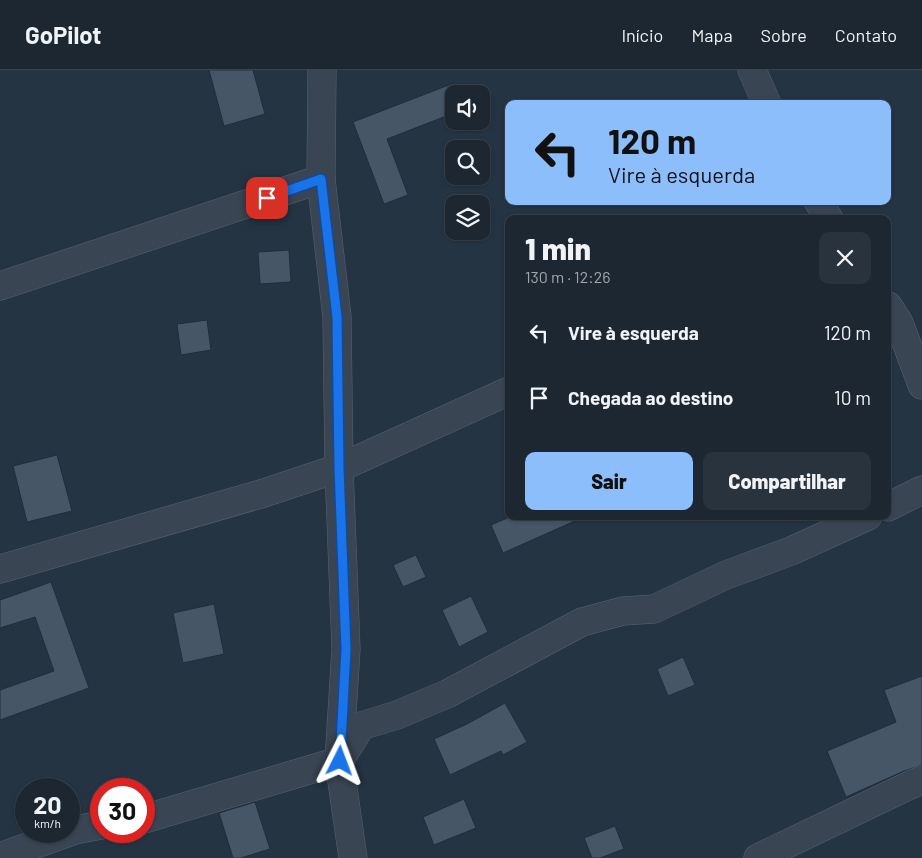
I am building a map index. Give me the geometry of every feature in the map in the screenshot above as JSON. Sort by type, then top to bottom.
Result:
[{"type":"street","points":[[322,70],[321,179],[337,317],[339,468],[346,649],[340,761],[353,858]]},
{"type":"street","points":[[752,70],[765,100]]},
{"type":"street","points":[[0,286],[321,179]]},
{"type":"street","points":[[891,310],[900,323],[922,385]]},
{"type":"street","points":[[0,569],[264,493],[339,468],[505,394]]},
{"type":"street","points":[[891,506],[922,490]]},
{"type":"street","points":[[155,816],[340,761],[362,726],[397,715],[447,694],[582,622],[623,611],[654,609],[726,576],[859,520]]},
{"type":"street","points":[[758,858],[922,780]]},
{"type":"street","points":[[0,857],[75,830],[90,827]]},
{"type":"building","points":[[209,70],[253,70],[265,114],[224,126]]},
{"type":"building","points":[[445,86],[445,116],[387,139],[408,195],[384,204],[353,122]]},
{"type":"building","points":[[289,250],[291,282],[260,284],[258,252]]},
{"type":"building","points":[[207,320],[211,350],[181,355],[177,324]]},
{"type":"building","points":[[57,455],[72,511],[27,522],[13,466]]},
{"type":"building","points":[[505,519],[577,520],[503,553],[491,525]]},
{"type":"building","points":[[416,555],[426,577],[403,587],[393,565]]},
{"type":"building","points":[[51,582],[89,688],[0,720],[0,690],[54,671],[35,617],[0,628],[0,600]]},
{"type":"building","points":[[471,596],[488,632],[459,647],[442,610]]},
{"type":"building","points":[[214,604],[224,654],[183,663],[173,613]]},
{"type":"building","points":[[683,657],[695,685],[668,696],[657,669]]},
{"type":"building","points":[[922,676],[922,765],[846,797],[827,751],[896,722],[884,690]]},
{"type":"building","points":[[505,703],[527,742],[503,755],[501,751],[450,775],[434,739],[467,724]]},
{"type":"building","points":[[464,799],[476,828],[434,845],[423,817]]},
{"type":"building","points":[[255,802],[270,849],[241,858],[233,858],[219,813]]},
{"type":"building","points":[[615,826],[624,849],[600,858],[592,858],[584,838]]},
{"type":"route","points":[[267,198],[321,179],[337,317],[339,468],[346,649],[340,761]]}]
